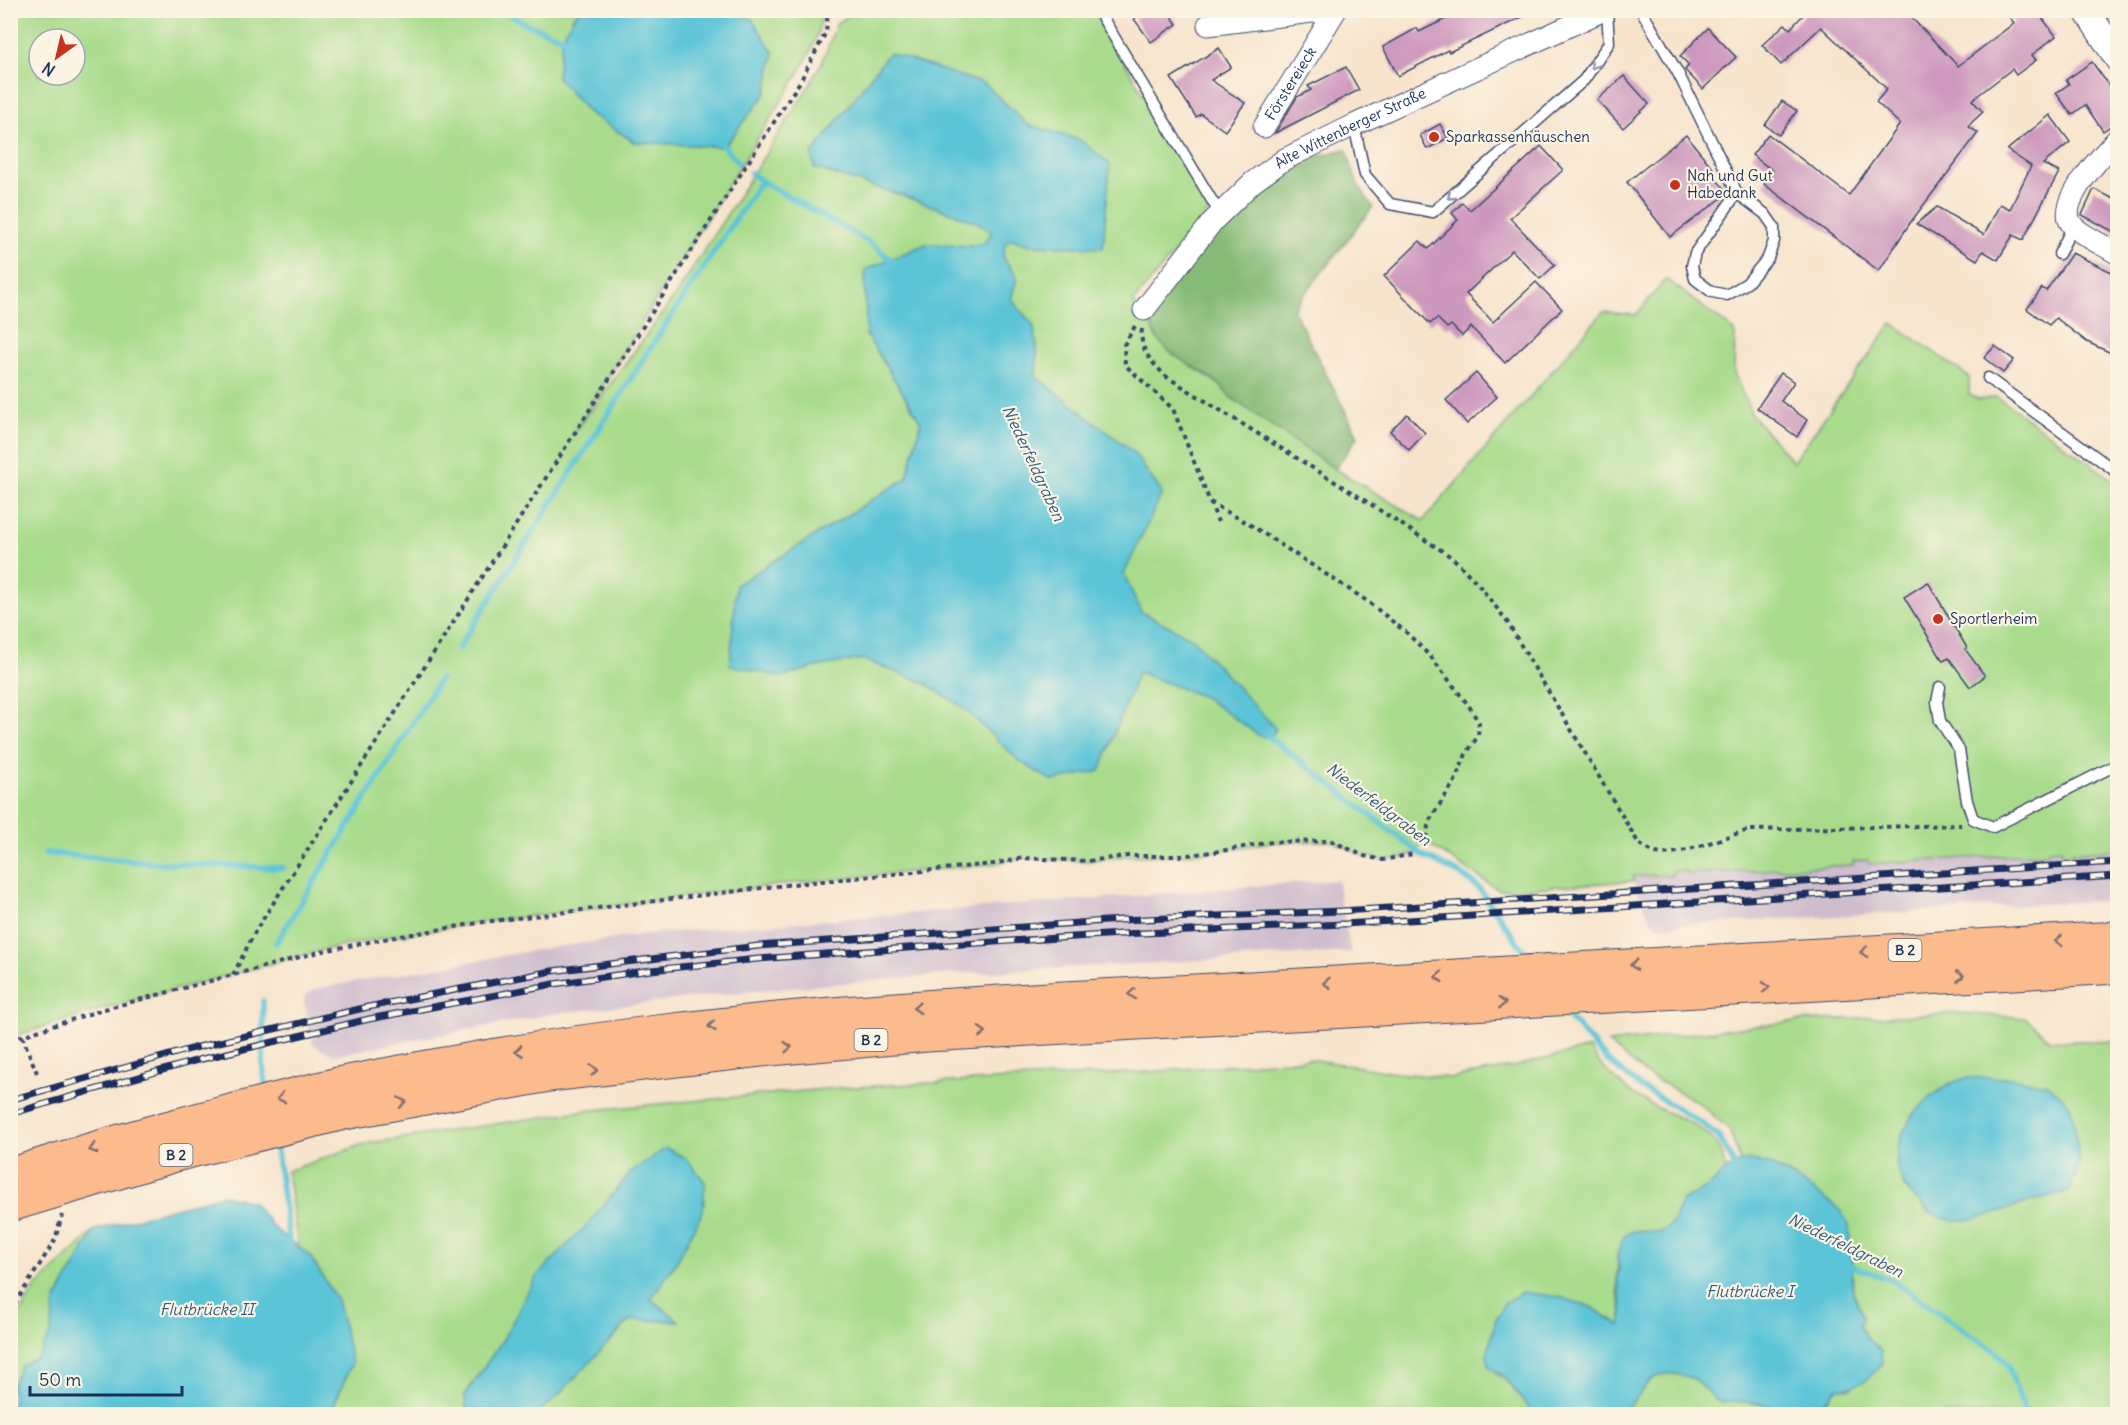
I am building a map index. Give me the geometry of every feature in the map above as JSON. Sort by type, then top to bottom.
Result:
[{"type":"main road","name":"B 2","points":[[10,1205],[179,1154],[442,1063],[658,1031],[770,1020],[1083,997],[2118,938]]},
{"type":"main road","name":"B 2","points":[[10,1175],[108,1144],[210,1116],[770,1049],[938,1035],[2118,967]]},
{"type":"street","points":[[1208,25],[1328,10]]},
{"type":"street","name":"Förstereieck","points":[[1264,127],[1336,10]]},
{"type":"street","name":"Alte Wittenberger Straße","points":[[1144,310],[1220,214],[1253,182],[1285,159],[1605,10]]},
{"type":"street","points":[[2085,10],[2118,59]]},
{"type":"street","points":[[2118,138],[2077,187],[2068,209],[2068,218],[2073,226],[2118,254]]},
{"type":"lane","points":[[1098,10],[1220,214]]},
{"type":"lane","points":[[1354,125],[1365,175],[1390,204],[1433,212],[1584,81],[1609,43],[1605,10]]},
{"type":"lane","points":[[1641,10],[1678,73],[1737,193],[1765,214],[1774,227],[1774,241],[1768,258],[1748,283],[1727,295],[1712,292],[1695,279],[1692,266],[1695,253],[1737,193]]},
{"type":"lane","points":[[2059,254],[2073,226]]},
{"type":"lane","points":[[1988,378],[2118,473]]},
{"type":"lane","points":[[1940,687],[1937,702],[1940,721],[1959,750],[1967,801],[1973,819],[1993,827],[2118,764]]},
{"type":"path","points":[[233,975],[256,930],[801,81],[826,32],[828,10]]},
{"type":"path","points":[[1144,310],[1124,345],[1125,365],[1173,410],[1218,522]]},
{"type":"path","points":[[1144,310],[1140,339],[1149,361],[1167,377],[1453,558],[1506,620],[1639,844],[1655,853],[1673,854],[1735,833],[1751,830],[1948,824],[1993,827]]},
{"type":"path","points":[[1210,502],[1252,526],[1366,601],[1407,633],[1431,657],[1470,706],[1479,723],[1478,736],[1466,754],[1455,781],[1429,821],[1425,842]]},
{"type":"path","points":[[10,1040],[101,1010],[323,951],[484,922],[794,884],[948,869],[1023,858],[1088,861],[1128,856],[1180,855],[1220,851],[1272,842],[1332,841],[1364,856],[1383,860],[1403,858],[1413,854]]},
{"type":"path","points":[[22,1036],[37,1073]]},
{"type":"path","points":[[10,1312],[55,1240],[61,1222],[62,1209]]},
{"type":"shaded area","points":[[2062,849],[2063,853],[2117,850],[2117,900],[1663,926],[1652,923],[1631,876],[1672,874],[1672,871],[1686,871],[1687,874],[1853,865],[1853,861],[1868,860],[1869,864],[2047,853],[2047,850]]},
{"type":"shaded area","points":[[1338,880],[1351,952],[952,974],[763,990],[557,1013],[334,1055],[313,1044],[304,1001],[306,994],[319,988],[548,948],[657,933]]},
{"type":"green space","points":[[10,11],[581,11],[572,17],[557,77],[588,112],[634,142],[752,19],[727,11],[822,11],[816,38],[796,78],[573,435],[675,296],[809,86],[823,60],[837,23],[856,11],[1095,11],[1210,210],[1133,302],[1150,324],[1155,336],[1170,352],[1219,384],[1230,397],[1335,469],[1423,521],[1603,312],[1636,315],[1666,279],[1735,331],[1734,373],[1752,415],[1793,462],[1892,323],[1969,377],[1969,394],[1979,400],[1997,397],[2117,483],[2117,850],[2062,853],[2062,849],[2048,850],[2048,853],[1869,864],[1868,860],[1853,861],[1853,865],[1686,874],[1686,871],[1672,871],[1672,875],[1632,876],[1634,881],[1499,890],[1425,842],[1413,854],[1403,858],[1382,860],[1364,856],[1332,841],[1272,842],[1220,851],[1180,855],[1127,856],[1088,861],[1023,858],[993,864],[794,883],[484,922],[388,937],[323,950],[102,1009],[11,1037]],"holes":[[[985,84],[1028,125],[1080,140],[1031,245],[1012,239],[1005,244],[1003,257],[1017,278],[1011,299],[1033,325],[1037,346],[1036,377],[1133,452],[1162,493],[1123,574],[1141,612],[1192,638],[1260,736],[1204,697],[1137,671],[1100,771],[1019,761],[964,708],[925,683],[862,659],[815,667],[782,677],[736,585],[907,478],[921,422],[866,334],[865,270],[926,244],[969,246],[985,243],[992,231],[977,222],[913,199],[814,168]]]},
{"type":"green space","points":[[1346,149],[1358,185],[1373,207],[1293,309],[1358,436],[1335,469],[1230,397],[1218,383],[1165,347],[1157,338],[1152,327],[1150,314],[1214,231],[1251,193],[1293,165]]},
{"type":"green space","points":[[1960,1013],[2025,1018],[2050,1040],[2117,1042],[2117,1414],[1796,1414],[1825,1403],[1837,1388],[1852,1388],[1881,1351],[1866,1338],[1860,1325],[1863,1317],[1853,1292],[1852,1256],[1796,1178],[1768,1164],[1751,1160],[1741,1163],[1729,1129],[1696,1101],[1646,1074],[1608,1043],[1799,1021]],"holes":[[[2070,1105],[2079,1163],[2070,1191],[1946,1219],[1928,1211],[1904,1187],[1896,1163]]]},
{"type":"green space","points":[[1590,1048],[1600,1064],[1633,1094],[1706,1133],[1719,1148],[1726,1170],[1705,1189],[1682,1201],[1671,1225],[1662,1232],[1633,1231],[1617,1255],[1617,1284],[1622,1312],[1620,1325],[1589,1306],[1495,1373],[1502,1377],[1527,1405],[1539,1414],[534,1414],[552,1401],[630,1320],[678,1321],[650,1300],[677,1261],[632,1171],[588,1224],[465,1395],[467,1413],[470,1414],[330,1414],[352,1363],[310,1256],[298,1246],[287,1171],[364,1144],[581,1111],[836,1088],[1148,1072],[1309,1059],[1397,1073],[1452,1078],[1512,1067]]},
{"type":"green space","points":[[95,1230],[55,1302],[51,1333],[38,1357],[21,1366],[11,1392],[11,1328],[36,1287]]},
{"type":"green space","points":[[1668,1373],[1693,1378],[1719,1402],[1735,1400],[1766,1405],[1796,1414],[1612,1414],[1632,1403],[1651,1381]]},
{"type":"water","points":[[581,11],[727,11],[752,19],[774,53],[766,93],[724,147],[634,142],[588,112],[557,77],[560,49],[565,32],[574,17]]},
{"type":"water","points":[[889,53],[985,84],[1028,125],[1080,140],[1110,164],[1103,248],[1031,245],[1012,239],[1005,244],[1003,257],[1017,278],[1011,299],[1033,325],[1037,346],[1036,377],[1133,452],[1162,493],[1124,574],[1141,612],[1192,638],[1276,729],[1270,738],[1260,736],[1204,697],[1138,672],[1100,771],[1052,781],[1019,761],[964,708],[925,683],[862,659],[815,667],[782,677],[730,665],[736,585],[907,478],[921,422],[866,334],[865,270],[926,244],[969,246],[985,243],[992,232],[977,222],[814,168],[812,154]]},
{"type":"water","points":[[1976,1077],[2009,1078],[2048,1084],[2070,1105],[2079,1163],[2070,1191],[1976,1218],[1955,1220],[1937,1216],[1915,1198],[1903,1182],[1897,1165],[1898,1148],[1904,1131],[1927,1101],[1942,1089],[1959,1080]]},
{"type":"water","points":[[666,1148],[686,1158],[705,1182],[703,1211],[677,1261],[651,1299],[679,1321],[630,1320],[552,1402],[534,1414],[467,1413],[465,1395],[504,1338],[536,1277],[588,1224],[632,1171]]},
{"type":"water","name":"Flutbrücke I","points":[[1751,1160],[1768,1164],[1796,1178],[1840,1210],[1849,1225],[1853,1292],[1863,1317],[1860,1325],[1866,1338],[1881,1351],[1882,1363],[1868,1379],[1852,1386],[1837,1388],[1821,1406],[1804,1414],[1793,1414],[1755,1403],[1719,1402],[1693,1378],[1668,1373],[1651,1381],[1632,1403],[1612,1414],[1539,1414],[1529,1409],[1506,1378],[1488,1366],[1487,1354],[1496,1319],[1504,1303],[1522,1292],[1559,1297],[1589,1306],[1620,1325],[1623,1313],[1617,1278],[1619,1270],[1617,1255],[1624,1236],[1633,1231],[1662,1232],[1671,1225],[1682,1201],[1705,1189],[1734,1164]]},
{"type":"water","name":"Flutbrücke II","points":[[223,1195],[252,1202],[275,1229],[310,1256],[337,1300],[352,1363],[330,1414],[11,1414],[13,1383],[21,1366],[38,1357],[51,1333],[55,1302],[95,1230]]},
{"type":"building","points":[[1146,10],[1167,10],[1177,24],[1151,42],[1134,19]]},
{"type":"building","points":[[1464,10],[1537,10],[1449,52],[1448,50],[1398,76],[1383,47],[1417,28],[1419,32]]},
{"type":"building","points":[[1803,10],[1904,10],[1958,66],[2014,23],[2004,10],[2036,10],[2056,36],[2032,55],[2036,60],[2016,75],[2012,69],[1972,100],[1983,112],[1968,126],[1978,133],[1910,223],[1879,271],[1764,184],[1773,171],[1752,155],[1768,134],[1849,195],[1900,124],[1876,102],[1887,89],[1821,27],[1781,65],[1762,45],[1785,24],[1790,29],[1805,13]]},
{"type":"building","points":[[1708,28],[1736,57],[1703,89],[1685,70],[1689,65],[1680,56]]},
{"type":"building","points":[[1219,48],[1231,67],[1211,80],[1245,103],[1225,131],[1201,114],[1196,117],[1171,78]]},
{"type":"building","points":[[2092,62],[2118,98],[2118,121],[2103,131],[2085,105],[2072,115],[2056,93],[2069,84],[2066,80]]},
{"type":"building","points":[[1346,67],[1359,90],[1275,133],[1297,97],[1311,90],[1308,86]]},
{"type":"building","points":[[1624,76],[1649,104],[1623,128],[1597,100]]},
{"type":"building","points":[[1782,101],[1797,111],[1779,135],[1765,125]]},
{"type":"building","points":[[2050,115],[2070,142],[2043,164],[2059,172],[2023,240],[2013,235],[1998,260],[1983,251],[1977,260],[1916,224],[1937,207],[1984,235],[2000,204],[2010,209],[2031,166],[2007,150]]},
{"type":"building","name":"Sparkassenhäuschen","points":[[1440,124],[1448,138],[1427,149],[1420,135]]},
{"type":"building","name":"Nah und Gut Habedank","points":[[1686,135],[1715,171],[1712,175],[1724,188],[1723,197],[1670,237],[1627,182]]},
{"type":"building","points":[[1541,146],[1563,170],[1510,218],[1555,265],[1540,279],[1512,250],[1466,294],[1493,322],[1536,282],[1562,309],[1505,363],[1471,327],[1462,336],[1451,325],[1447,328],[1437,318],[1430,324],[1384,276],[1420,241],[1428,249],[1458,220],[1452,213],[1462,203],[1470,210]]},
{"type":"building","points":[[2094,189],[2118,201],[2118,234],[2082,215]]},
{"type":"building","points":[[2072,253],[2118,275],[2118,356],[2087,342],[2056,318],[2049,325],[2027,309],[2042,288],[2046,291]]},
{"type":"building","points":[[1995,346],[2014,360],[2003,373],[1984,358]]},
{"type":"building","points":[[1476,373],[1497,397],[1467,424],[1446,400]]},
{"type":"building","points":[[1781,373],[1794,382],[1781,401],[1807,420],[1797,437],[1757,408]]},
{"type":"building","points":[[1407,414],[1425,433],[1409,450],[1390,431]]},
{"type":"building","name":"Sportlerheim","points":[[1928,582],[1967,648],[1965,649],[1985,676],[1970,687],[1949,658],[1943,661],[1904,597]]},
{"type":"waterway","name":"Niederfeldgraben","points":[[503,10],[524,23],[568,40]]},
{"type":"waterway","name":"Niederfeldgraben","points":[[719,141],[738,162]]},
{"type":"waterway","name":"Niederfeldgraben","points":[[751,173],[761,181],[869,242],[896,264]]},
{"type":"waterway","points":[[458,649],[666,324],[761,181]]},
{"type":"waterway","points":[[276,943],[440,679]]},
{"type":"waterway","name":"Niederfeldgraben","points":[[1264,733],[1422,855],[1462,875],[1479,888],[1531,961]]},
{"type":"waterway","points":[[45,853],[156,863],[283,868]]},
{"type":"waterway","points":[[263,1001],[263,1067],[267,1091]]},
{"type":"waterway","name":"Niederfeldgraben","points":[[1560,1010],[1607,1060],[1638,1085],[1703,1124],[1719,1137],[1734,1164],[1734,1170]]},
{"type":"waterway","points":[[275,1139],[289,1240]]},
{"type":"waterway","name":"Niederfeldgraben","points":[[1846,1264],[1892,1280],[1999,1354],[2008,1365],[2025,1414]]},
{"type":"railway","points":[[10,1100],[194,1048],[368,1007],[552,971],[758,946],[1120,920],[1341,911],[2118,862]]},
{"type":"railway","points":[[10,1114],[198,1060],[369,1019],[554,984],[651,970],[758,959],[948,945],[1121,934],[1344,924],[2118,876]]},
{"type":"place","name":"Sparkassenhäuschen","points":[[1434,137]]},
{"type":"place","name":"Nah und Gut Habedank","points":[[1675,185]]},
{"type":"place","name":"Sportlerheim","points":[[1938,619]]}]
